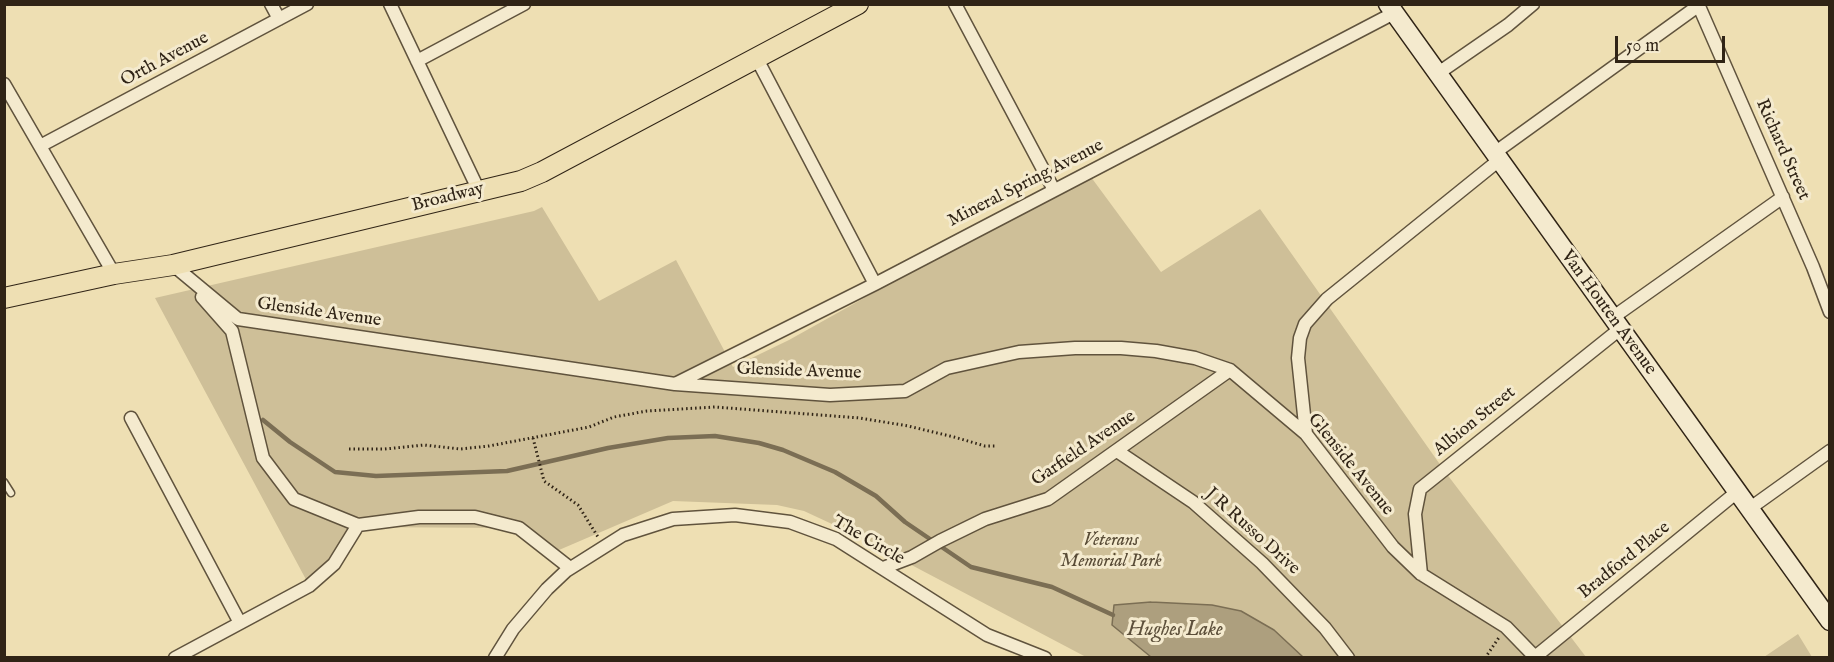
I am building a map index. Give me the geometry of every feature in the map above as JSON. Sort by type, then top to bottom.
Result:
[{"type":"main road","name":"Broadway","points":[[4,298],[114,274],[173,265],[521,181],[858,4]]},
{"type":"main road","name":"Van Houten Avenue","points":[[1391,9],[1830,621]]},
{"type":"street","points":[[271,4],[279,19]]},
{"type":"street","name":"Orth Avenue","points":[[40,146],[307,4]]},
{"type":"street","points":[[390,4],[479,191]]},
{"type":"street","points":[[417,61],[524,4]]},
{"type":"street","points":[[954,4],[1054,190]]},
{"type":"street","points":[[1437,74],[1493,36],[1533,4]]},
{"type":"street","points":[[1306,434],[1298,358],[1300,338],[1305,324],[1328,299],[1496,157],[1698,5]]},
{"type":"street","name":"Richard Street","points":[[1698,5],[1783,197],[1830,312]]},
{"type":"street","name":"Mineral Spring Avenue","points":[[675,384],[875,284],[1391,9]]},
{"type":"street","points":[[757,59],[875,284]]},
{"type":"street","points":[[4,84],[114,274]]},
{"type":"street","name":"Albion Street","points":[[1421,574],[1415,514],[1420,489],[1616,324],[1783,197]]},
{"type":"street","points":[[173,265],[232,331],[263,458],[294,499],[358,525],[419,517],[475,517],[519,528],[570,568]]},
{"type":"street","name":"Glenside Avenue","points":[[173,265],[238,319],[675,384],[830,395],[905,391],[947,368],[1019,352],[1075,348],[1156,351],[1196,358],[1230,370],[1306,434],[1393,547],[1421,574],[1506,627],[1536,657]]},
{"type":"street","name":"Garfield Avenue","points":[[883,568],[912,557],[985,519],[1048,499],[1230,370]]},
{"type":"street","points":[[131,418],[240,623]]},
{"type":"street","name":"J R Russo Drive","points":[[1117,451],[1193,502],[1262,563],[1325,628],[1348,657]]},
{"type":"street","points":[[1749,509],[1830,451]]},
{"type":"street","name":"Bradford Place","points":[[1536,657],[1737,492]]},
{"type":"street","name":"The Circle","points":[[495,657],[530,607],[570,568],[604,546],[623,535],[673,519],[735,515],[773,519],[836,539],[987,635],[1045,657]]},
{"type":"street","points":[[175,657],[309,586],[334,564],[358,525]]},
{"type":"lane","points":[[4,482],[11,493]]},
{"type":"path","points":[[349,448],[384,449],[424,445],[460,449],[489,446],[589,427],[614,417],[647,411],[715,406],[860,418],[919,429],[985,446],[996,446]]},
{"type":"path","points":[[533,438],[544,481],[578,505],[604,546]]},
{"type":"path","points":[[1485,657],[1506,627]]},
{"type":"green space","name":"Veterans Memorial Park","points":[[1088,173],[1161,272],[1260,209],[1446,473],[1586,657],[1086,657],[847,531],[804,511],[777,505],[673,501],[559,550],[511,528],[355,527],[310,587],[155,298],[534,211],[542,207],[599,301],[676,260],[733,367],[789,340]]},
{"type":"green space","points":[[1798,634],[1812,657],[1764,657]]},
{"type":"water","name":"Hughes Lake","points":[[1151,602],[1212,605],[1241,611],[1274,630],[1303,657],[1151,657],[1112,625],[1114,605]]},
{"type":"waterway","points":[[263,420],[290,442],[335,472],[376,476],[507,471],[608,448],[668,438],[715,436],[759,443],[783,450],[835,472],[876,496],[905,522],[971,567],[1052,587],[1113,615]]}]
